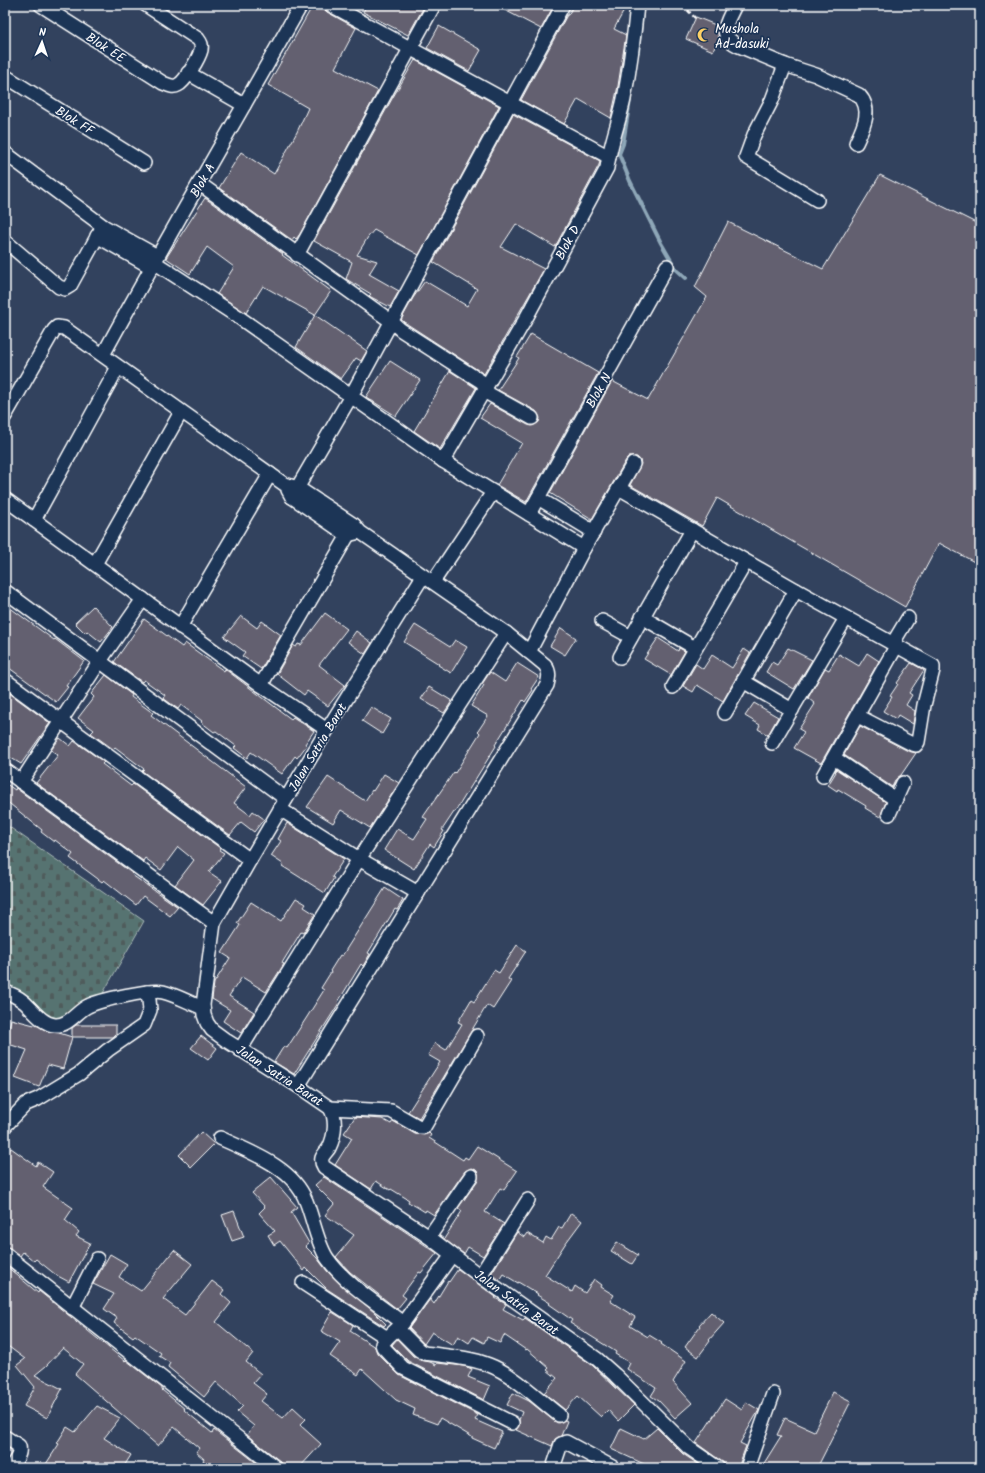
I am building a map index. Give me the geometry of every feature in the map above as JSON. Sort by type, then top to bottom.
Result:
[{"type":"street","name":"Blok EE","points":[[41,5],[163,83],[173,86],[180,84],[188,73]]},
{"type":"street","points":[[146,5],[198,39],[201,44],[200,55],[188,73],[244,105]]},
{"type":"street","name":"Blok A","points":[[103,355],[300,5]]},
{"type":"street","points":[[331,5],[609,156]]},
{"type":"street","points":[[297,255],[434,5]]},
{"type":"street","points":[[295,493],[392,322],[563,5]]},
{"type":"street","name":"Blok D","points":[[443,460],[525,320],[607,168],[624,98],[637,5]]},
{"type":"street","points":[[735,5],[725,26],[724,33],[726,37],[738,45],[785,65],[816,75],[859,95],[862,98],[867,118],[856,143]]},
{"type":"street","points":[[785,65],[772,100],[754,135],[746,157],[817,200]]},
{"type":"street","name":"Blok FF","points":[[5,76],[144,164]]},
{"type":"street","points":[[5,153],[100,231],[154,262],[237,316],[443,460],[492,492],[584,548]]},
{"type":"street","points":[[200,184],[401,330],[482,382],[489,394],[532,418]]},
{"type":"street","points":[[5,241],[59,287],[65,289],[70,286],[100,231]]},
{"type":"street","name":"Blok N","points":[[529,514],[666,266]]},
{"type":"street","points":[[5,416],[55,328],[59,326],[64,328],[181,412],[260,466],[295,493],[428,579],[506,633],[548,669],[550,677],[547,685],[298,1086]]},
{"type":"street","points":[[34,520],[118,367]]},
{"type":"street","points":[[95,564],[181,412]]},
{"type":"street","points":[[529,652],[584,548],[634,464]]},
{"type":"street","points":[[180,627],[270,474]]},
{"type":"street","points":[[619,488],[746,562],[933,666],[924,705],[918,742],[916,745],[858,716]]},
{"type":"street","name":"Jalan Satria Barat","points":[[492,492],[428,579],[327,730],[214,923],[203,1008],[205,1019],[212,1030],[240,1050],[330,1108],[333,1112],[334,1129],[329,1147],[322,1158],[322,1166],[429,1237],[480,1276],[597,1359],[689,1448],[715,1467]]},
{"type":"street","points":[[538,498],[594,532]]},
{"type":"street","points":[[5,499],[180,627],[327,730]]},
{"type":"street","points":[[620,657],[692,530]]},
{"type":"street","points":[[261,685],[354,531]]},
{"type":"street","points":[[673,688],[746,562]]},
{"type":"street","points":[[725,713],[796,590]]},
{"type":"street","points":[[5,591],[100,661],[283,804],[359,860],[418,893]]},
{"type":"street","points":[[21,782],[100,661],[143,599]]},
{"type":"street","points":[[642,618],[695,648]]},
{"type":"street","points":[[772,743],[846,618]]},
{"type":"street","points":[[823,776],[858,716],[908,618]]},
{"type":"street","points":[[602,621],[631,637]]},
{"type":"street","points":[[240,1050],[359,860],[506,633]]},
{"type":"street","points":[[5,680],[250,860]]},
{"type":"street","points":[[743,681],[792,710]]},
{"type":"street","points":[[834,758],[895,799]]},
{"type":"street","points":[[5,770],[214,923]]},
{"type":"street","points":[[889,814],[903,783]]},
{"type":"street","points":[[5,992],[17,997],[45,1022],[54,1025],[61,1025],[67,1022],[88,1006],[107,1000],[147,992],[163,992],[203,1008]]},
{"type":"street","points":[[5,1126],[26,1104],[38,1099],[79,1074],[108,1050],[144,1024],[150,1010],[147,992]]},
{"type":"street","points":[[330,1108],[391,1111],[419,1126],[424,1127],[477,1036]]},
{"type":"street","points":[[220,1138],[266,1160],[289,1177],[298,1186],[305,1199],[324,1252],[332,1263],[353,1285],[400,1326],[418,1350],[424,1353],[490,1365],[519,1384],[559,1415]]},
{"type":"street","points":[[429,1237],[471,1176]]},
{"type":"street","points":[[480,1276],[528,1200]]},
{"type":"street","points":[[5,1254],[276,1468]]},
{"type":"street","points":[[452,1255],[400,1326],[382,1344],[383,1347],[403,1368],[512,1423]]},
{"type":"street","points":[[72,1308],[97,1259]]},
{"type":"street","points":[[302,1284],[387,1338]]},
{"type":"street","points":[[747,1468],[773,1394]]},
{"type":"street","points":[[5,1437],[19,1446],[20,1450],[19,1455],[10,1468]]},
{"type":"street","points":[[553,1468],[561,1444],[566,1442],[614,1468]]},
{"type":"path","points":[[683,5],[696,18]]},
{"type":"green space","points":[[5,824],[144,921],[102,995],[59,1018],[48,1016],[30,999],[5,986]]},
{"type":"building","points":[[313,5],[323,5],[327,12],[356,28],[335,68],[378,91],[300,234],[296,239],[294,237],[292,240],[219,188],[241,152],[274,174],[297,132],[308,108],[268,85]]},
{"type":"building","points":[[367,5],[425,5],[408,35],[363,12]]},
{"type":"building","points":[[495,5],[549,5],[553,7],[541,29]]},
{"type":"building","points":[[574,5],[627,5],[614,29],[626,35],[611,118],[578,99],[564,124],[521,100],[567,15]]},
{"type":"building","name":"Mushola Ad-dasuki","points":[[696,17],[718,26],[719,38],[713,51],[686,39]]},
{"type":"building","points":[[439,26],[481,50],[469,71],[427,48]]},
{"type":"building","points":[[415,60],[499,106],[419,255],[374,230],[357,255],[377,261],[369,274],[399,291],[390,307],[369,296],[371,294],[346,279],[352,262],[314,241]]},
{"type":"building","points":[[513,114],[600,161],[555,247],[516,224],[501,247],[544,269],[484,374],[401,320],[413,298],[425,281],[467,306],[477,289],[433,262]]},
{"type":"building","points":[[880,175],[980,225],[980,565],[939,543],[905,607],[717,498],[702,526],[630,485],[641,464],[637,457],[629,457],[626,460],[592,519],[550,493],[612,381],[648,400],[707,297],[695,287],[728,222],[823,269]]},
{"type":"building","points":[[205,198],[283,254],[282,255],[331,291],[315,315],[263,286],[246,313],[217,294],[234,267],[207,247],[190,274],[166,258]]},
{"type":"building","points":[[315,315],[367,351],[361,361],[356,358],[341,379],[296,347]]},
{"type":"building","points":[[531,334],[598,373],[526,502],[497,485],[522,443],[480,418],[490,404],[528,425],[532,426],[539,422],[540,418],[536,411],[498,390],[519,358],[517,357]]},
{"type":"building","points":[[390,361],[420,380],[396,416],[366,397]]},
{"type":"building","points":[[450,371],[476,388],[440,449],[414,431]]},
{"type":"building","points":[[5,604],[84,661],[66,686],[68,687],[56,702],[5,665]]},
{"type":"building","points":[[93,606],[113,627],[101,642],[87,631],[85,633],[75,623]]},
{"type":"building","points":[[325,613],[347,629],[319,665],[345,685],[328,706],[307,691],[304,695],[277,674],[293,645],[296,647],[298,644],[301,645]]},
{"type":"building","points":[[241,616],[257,628],[262,621],[281,635],[261,669],[242,656],[245,652],[224,637]]},
{"type":"building","points":[[144,619],[182,647],[185,643],[224,671],[225,669],[291,719],[293,717],[314,731],[305,744],[307,745],[297,758],[295,756],[282,774],[251,752],[247,758],[234,748],[236,746],[216,731],[214,732],[181,705],[178,709],[163,698],[165,695],[144,680],[142,682],[114,662]]},
{"type":"building","points":[[415,625],[450,647],[455,640],[467,647],[451,673],[404,642]]},
{"type":"building","points":[[561,628],[576,638],[565,655],[550,646]]},
{"type":"building","points":[[356,631],[372,643],[365,654],[348,642]]},
{"type":"building","points":[[658,638],[678,651],[679,648],[685,651],[671,675],[644,659]]},
{"type":"building","points":[[788,648],[812,660],[794,689],[766,672],[772,662],[777,665]]},
{"type":"building","points":[[744,649],[750,653],[723,701],[697,685],[693,692],[683,686],[696,664],[703,669],[712,655],[732,668]]},
{"type":"building","points":[[867,653],[879,661],[821,763],[794,748],[804,732],[799,729],[815,704],[808,698],[825,668],[829,670],[839,654],[859,666]]},
{"type":"building","points":[[517,663],[539,677],[531,689],[533,690],[525,702],[523,700],[455,812],[442,830],[444,831],[434,847],[430,844],[414,869],[384,850],[397,829],[414,839],[427,819],[423,817],[454,772],[455,773],[480,733],[478,731],[488,716],[471,706],[484,685],[482,684],[490,672],[505,682]]},
{"type":"building","points":[[911,663],[924,670],[909,693],[912,695],[906,705],[915,711],[913,724],[898,715],[896,719],[883,711],[892,697],[890,696],[898,684],[897,683]]},
{"type":"building","points":[[106,675],[132,695],[131,697],[153,713],[151,715],[246,787],[234,803],[250,815],[253,811],[264,819],[254,832],[241,822],[230,835],[142,771],[144,769],[115,747],[113,749],[91,733],[94,730],[78,718],[94,697],[91,694]]},
{"type":"building","points":[[429,687],[452,701],[444,713],[421,699]]},
{"type":"building","points":[[5,690],[50,723],[21,764],[11,758],[8,763],[5,762]]},
{"type":"building","points":[[754,703],[778,717],[768,735],[758,729],[760,725],[745,716]]},
{"type":"building","points":[[371,707],[391,719],[382,734],[362,721]]},
{"type":"building","points":[[860,726],[908,751],[916,753],[901,775],[896,779],[892,787],[844,755]]},
{"type":"building","points":[[60,738],[70,746],[74,741],[104,762],[102,764],[131,786],[133,784],[220,848],[219,850],[224,853],[209,872],[222,881],[203,905],[175,885],[194,860],[178,847],[161,870],[145,858],[143,861],[36,783],[58,755],[51,750]]},
{"type":"building","points":[[836,769],[886,802],[880,817],[865,808],[866,806],[838,789],[837,791],[828,785],[836,772]]},
{"type":"building","points":[[384,774],[399,783],[370,828],[341,810],[333,823],[307,807],[328,777],[365,801]]},
{"type":"building","points":[[5,783],[15,790],[16,788],[133,874],[132,875],[178,907],[170,916],[143,896],[136,905],[104,880],[102,882],[70,858],[73,854],[55,840],[54,842],[41,832],[42,830],[5,800]]},
{"type":"building","points":[[287,823],[344,859],[332,877],[334,878],[325,893],[282,866],[283,864],[271,856],[281,841],[278,839]]},
{"type":"building","points":[[385,888],[403,900],[397,910],[395,909],[368,953],[370,954],[363,966],[361,964],[338,1002],[339,1003],[294,1074],[274,1062],[284,1046],[287,1048],[307,1017],[324,990],[321,988],[331,972],[330,971],[340,955],[342,956]]},
{"type":"building","points":[[296,898],[306,904],[304,907],[315,914],[303,933],[301,932],[282,963],[284,964],[266,992],[242,977],[229,996],[254,1012],[241,1033],[223,1021],[230,1010],[212,999],[214,983],[230,958],[222,953],[240,925],[237,923],[251,902],[281,921]]},
{"type":"building","points":[[517,945],[526,951],[508,979],[511,981],[493,1009],[487,1005],[419,1118],[408,1112],[440,1062],[428,1055],[435,1043],[446,1050],[462,1024],[458,1022],[471,1000],[474,1002],[494,970],[499,973]]},
{"type":"building","points":[[11,1019],[38,1026],[49,1032],[72,1037],[63,1069],[48,1065],[39,1087],[15,1078],[27,1050],[5,1043]]},
{"type":"building","points":[[76,1025],[116,1025],[116,1034],[113,1037],[72,1037],[72,1028]]},
{"type":"building","points":[[201,1036],[217,1048],[208,1060],[191,1048]]},
{"type":"building","points":[[355,1117],[382,1119],[391,1124],[393,1121],[415,1134],[424,1135],[429,1133],[431,1135],[429,1138],[463,1160],[465,1157],[468,1159],[477,1146],[517,1171],[504,1190],[500,1188],[485,1212],[504,1224],[483,1256],[468,1247],[464,1254],[444,1239],[462,1211],[458,1208],[478,1180],[478,1173],[476,1170],[471,1168],[465,1171],[434,1215],[426,1210],[425,1212],[408,1202],[409,1200],[376,1181],[371,1189],[335,1165],[352,1138],[344,1133]]},
{"type":"building","points":[[201,1132],[214,1144],[191,1167],[179,1155]]},
{"type":"building","points":[[11,1148],[36,1166],[38,1162],[53,1172],[43,1187],[73,1208],[65,1220],[79,1232],[76,1236],[90,1243],[69,1282],[56,1275],[36,1259],[34,1261],[23,1252],[20,1256],[5,1246],[5,1157]]},
{"type":"building","points":[[271,1177],[297,1207],[291,1212],[309,1243],[305,1246],[338,1282],[386,1324],[384,1326],[327,1289],[306,1268],[304,1271],[280,1241],[274,1245],[268,1235],[275,1231],[259,1213],[265,1207],[252,1193]]},
{"type":"building","points":[[324,1177],[437,1253],[421,1273],[419,1272],[402,1295],[406,1298],[397,1309],[350,1272],[336,1257],[354,1235],[325,1215],[334,1204],[315,1185]]},
{"type":"building","points":[[234,1211],[244,1237],[232,1241],[222,1215]]},
{"type":"building","points":[[571,1213],[582,1221],[545,1275],[572,1292],[575,1286],[585,1293],[594,1279],[602,1285],[601,1287],[614,1295],[610,1301],[635,1317],[630,1326],[648,1337],[649,1335],[662,1343],[661,1344],[686,1361],[673,1382],[692,1403],[675,1418],[659,1401],[651,1396],[656,1388],[627,1369],[630,1363],[615,1354],[616,1352],[570,1323],[572,1320],[537,1295],[538,1294],[503,1274],[499,1280],[491,1274],[517,1232],[524,1237],[527,1233],[543,1243],[546,1237],[551,1240],[559,1227],[562,1228]]},
{"type":"building","points":[[617,1242],[638,1255],[632,1264],[611,1251]]},
{"type":"building","points":[[174,1250],[192,1264],[163,1299],[185,1315],[212,1281],[224,1290],[221,1294],[231,1303],[216,1322],[253,1353],[246,1362],[261,1374],[253,1383],[267,1394],[261,1401],[283,1418],[293,1407],[306,1419],[300,1425],[321,1444],[299,1468],[284,1468],[281,1462],[247,1435],[254,1426],[237,1412],[243,1406],[216,1382],[204,1397],[168,1367],[170,1363],[159,1356],[161,1353],[135,1335],[133,1337],[114,1323],[117,1318],[104,1309],[114,1294],[93,1284],[110,1254],[127,1264],[119,1277],[141,1291]]},
{"type":"building","points":[[5,1265],[38,1293],[39,1291],[125,1361],[126,1360],[162,1388],[162,1390],[185,1409],[184,1410],[212,1433],[214,1430],[263,1468],[211,1468],[196,1452],[199,1448],[174,1427],[158,1446],[75,1374],[83,1364],[63,1348],[35,1375],[62,1389],[47,1418],[24,1406],[35,1387],[17,1365],[25,1359],[5,1344]]},
{"type":"building","points":[[458,1269],[496,1297],[495,1298],[506,1304],[503,1309],[523,1320],[525,1318],[592,1365],[634,1405],[618,1421],[608,1410],[601,1417],[578,1396],[565,1410],[544,1393],[557,1378],[547,1370],[549,1368],[527,1349],[526,1350],[504,1335],[500,1343],[487,1337],[484,1343],[473,1337],[469,1343],[458,1336],[453,1345],[432,1332],[424,1344],[409,1328],[430,1299],[434,1304],[448,1281],[449,1282]]},
{"type":"building","points":[[332,1312],[353,1325],[350,1331],[375,1347],[377,1353],[399,1375],[478,1415],[475,1420],[502,1432],[494,1448],[472,1438],[440,1418],[437,1424],[413,1415],[415,1409],[396,1400],[362,1369],[358,1375],[330,1356],[340,1342],[321,1331]]},
{"type":"building","points":[[711,1312],[724,1323],[709,1340],[710,1341],[698,1357],[685,1347],[700,1326],[699,1325]]},
{"type":"building","points":[[397,1339],[413,1356],[420,1360],[436,1365],[437,1363],[464,1366],[472,1369],[468,1377],[490,1386],[484,1400],[408,1361],[392,1345]]},
{"type":"building","points":[[833,1392],[851,1401],[817,1468],[761,1468],[781,1436],[777,1435],[785,1418],[814,1431]]},
{"type":"building","points":[[513,1393],[529,1401],[554,1421],[558,1423],[565,1420],[567,1421],[561,1436],[555,1439],[552,1446],[516,1430],[519,1426],[519,1420],[522,1412],[507,1405]]},
{"type":"building","points":[[725,1399],[742,1410],[746,1402],[759,1410],[740,1443],[746,1446],[738,1468],[733,1468],[725,1464],[696,1443]]},
{"type":"building","points":[[97,1406],[120,1418],[104,1438],[131,1455],[123,1468],[53,1468],[46,1464],[59,1444],[57,1443],[67,1427],[75,1432]]},
{"type":"building","points":[[621,1428],[644,1439],[657,1428],[683,1454],[704,1468],[642,1468],[644,1464],[611,1449]]},
{"type":"waterway","points":[[638,52],[642,15]]},
{"type":"waterway","points":[[630,100],[623,144],[619,154],[630,181],[661,243],[676,269],[686,278]]},
{"type":"place","name":"Mushola Ad-dasuki","points":[[704,35]]}]
